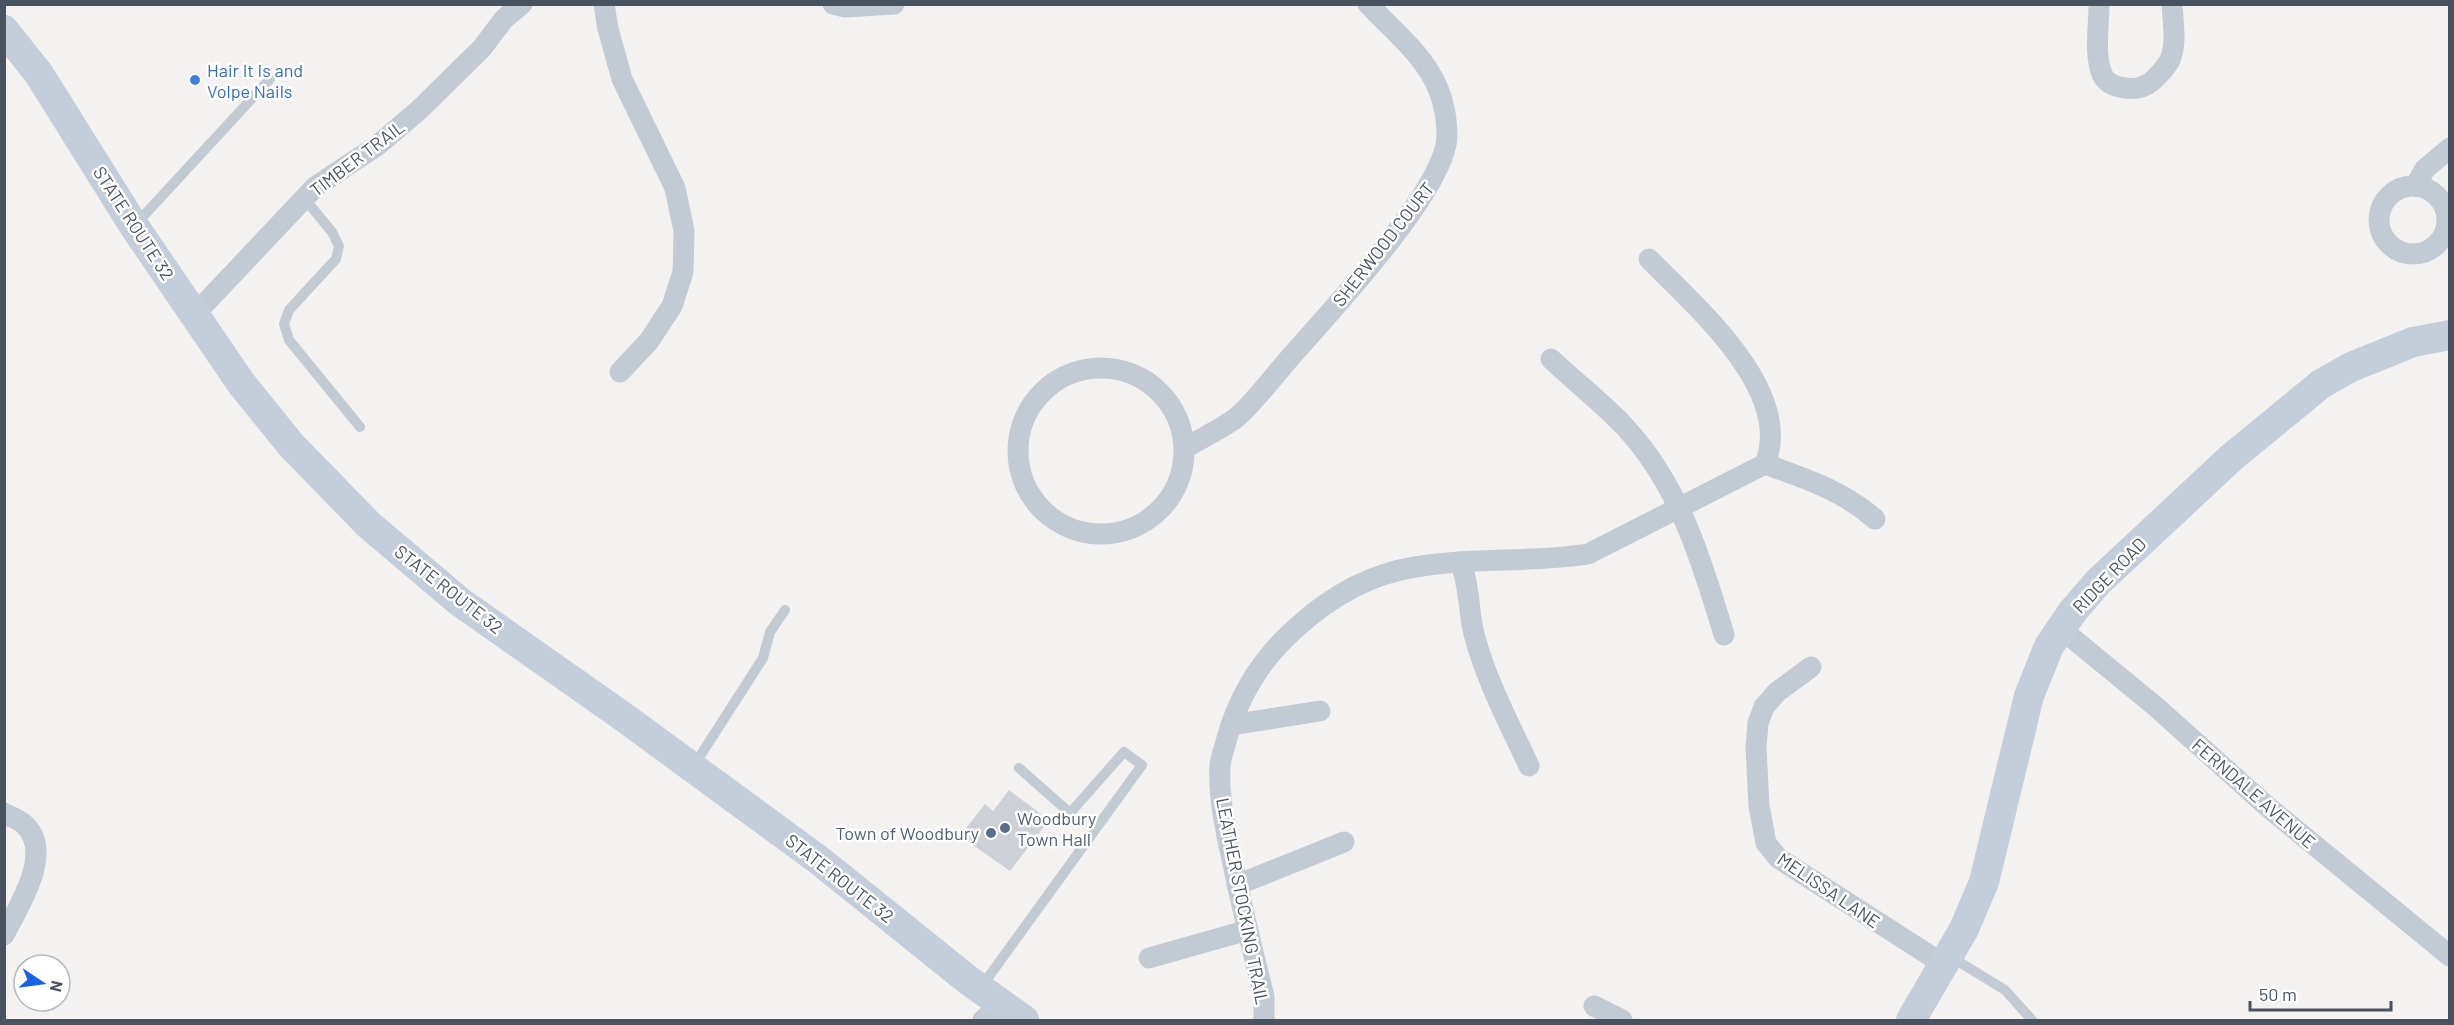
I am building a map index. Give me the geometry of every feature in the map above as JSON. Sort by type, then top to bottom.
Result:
[{"type":"main road","name":"STATE ROUTE 32","points":[[4,30],[39,75],[134,225],[241,383],[291,445],[369,525],[460,602],[820,861],[997,1009]]},
{"type":"main road","name":"RIDGE ROAD","points":[[1911,1020],[1964,929],[1984,882],[2029,696],[2049,646],[2073,611],[2107,574],[2232,457],[2321,384],[2351,367],[2414,342],[2450,335]]},
{"type":"street","name":"TIMBER TRAIL","points":[[195,314],[315,187],[378,146],[419,110],[482,48],[504,19],[522,4]]},
{"type":"street","points":[[604,4],[608,29],[622,79],[675,188],[684,231],[683,272],[672,306],[648,341],[620,372]]},
{"type":"street","points":[[834,4],[845,7],[894,4]]},
{"type":"street","name":"SHERWOOD COURT","points":[[1185,448],[1237,417],[1346,294],[1420,199],[1438,170],[1447,136],[1437,81],[1413,48],[1368,4]]},
{"type":"street","points":[[2100,4],[2097,58],[2103,76],[2109,83],[2124,88],[2149,84],[2169,62],[2174,43],[2172,4]]},
{"type":"street","points":[[2415,186],[2425,169],[2450,148]]},
{"type":"street","points":[[1649,259],[1716,328],[1751,375],[1760,391],[1770,424],[1771,450],[1765,464],[1833,490],[1856,502],[1875,519]]},
{"type":"street","points":[[1551,359],[1625,428],[1656,467],[1680,509],[1700,555],[1724,636]]},
{"type":"street","points":[[1093,368],[1120,369],[1145,380],[1166,398],[1179,421],[1185,448],[1182,476],[1169,501],[1149,521],[1123,533],[1095,535],[1067,528],[1044,513],[1027,490],[1018,464],[1019,437],[1028,411],[1045,390],[1059,380],[1067,375],[1093,368]]},
{"type":"street","name":"LEATHER STOCKING TRAIL","points":[[1264,1020],[1264,997],[1226,832],[1220,764],[1231,725],[1244,692],[1275,646],[1318,608],[1339,594],[1370,580],[1414,567],[1460,562],[1566,558],[1588,554],[1765,464]]},
{"type":"street","points":[[1460,562],[1466,575],[1474,634],[1493,686],[1529,766]]},
{"type":"street","name":"FERNDALE AVENUE","points":[[2061,628],[2156,706],[2269,808],[2450,956]]},
{"type":"street","name":"MELISSA LANE","points":[[1811,667],[1777,692],[1764,707],[1758,723],[1756,748],[1759,806],[1766,843],[1778,858],[1945,960]]},
{"type":"street","points":[[1231,725],[1320,711]]},
{"type":"street","points":[[4,813],[24,823],[30,831],[36,850],[34,874],[4,935]]},
{"type":"street","points":[[1237,885],[1344,842]]},
{"type":"street","points":[[1149,958],[1248,930]]},
{"type":"street","points":[[1594,1006],[1622,1020]]},
{"type":"lane","points":[[134,225],[270,78]]},
{"type":"lane","points":[[304,198],[332,232],[339,246],[336,259],[289,310],[284,324],[289,340],[360,427]]},
{"type":"lane","points":[[692,767],[763,658],[770,632],[786,610]]},
{"type":"lane","points":[[997,1009],[1142,765],[1124,752],[1070,813],[1019,768]]},
{"type":"lane","points":[[1945,960],[2005,990],[2032,1020]]},
{"type":"building","name":"Woodbury Town Hall","points":[[1009,790],[1049,820],[1010,871],[960,836],[985,804],[993,811]]},
{"type":"place","name":"Hair It Is and Volpe Nails","points":[[195,80]]},
{"type":"place","name":"Woodbury Town Hall","points":[[1005,828]]},
{"type":"place","name":"Town of Woodbury","points":[[991,833]]}]
